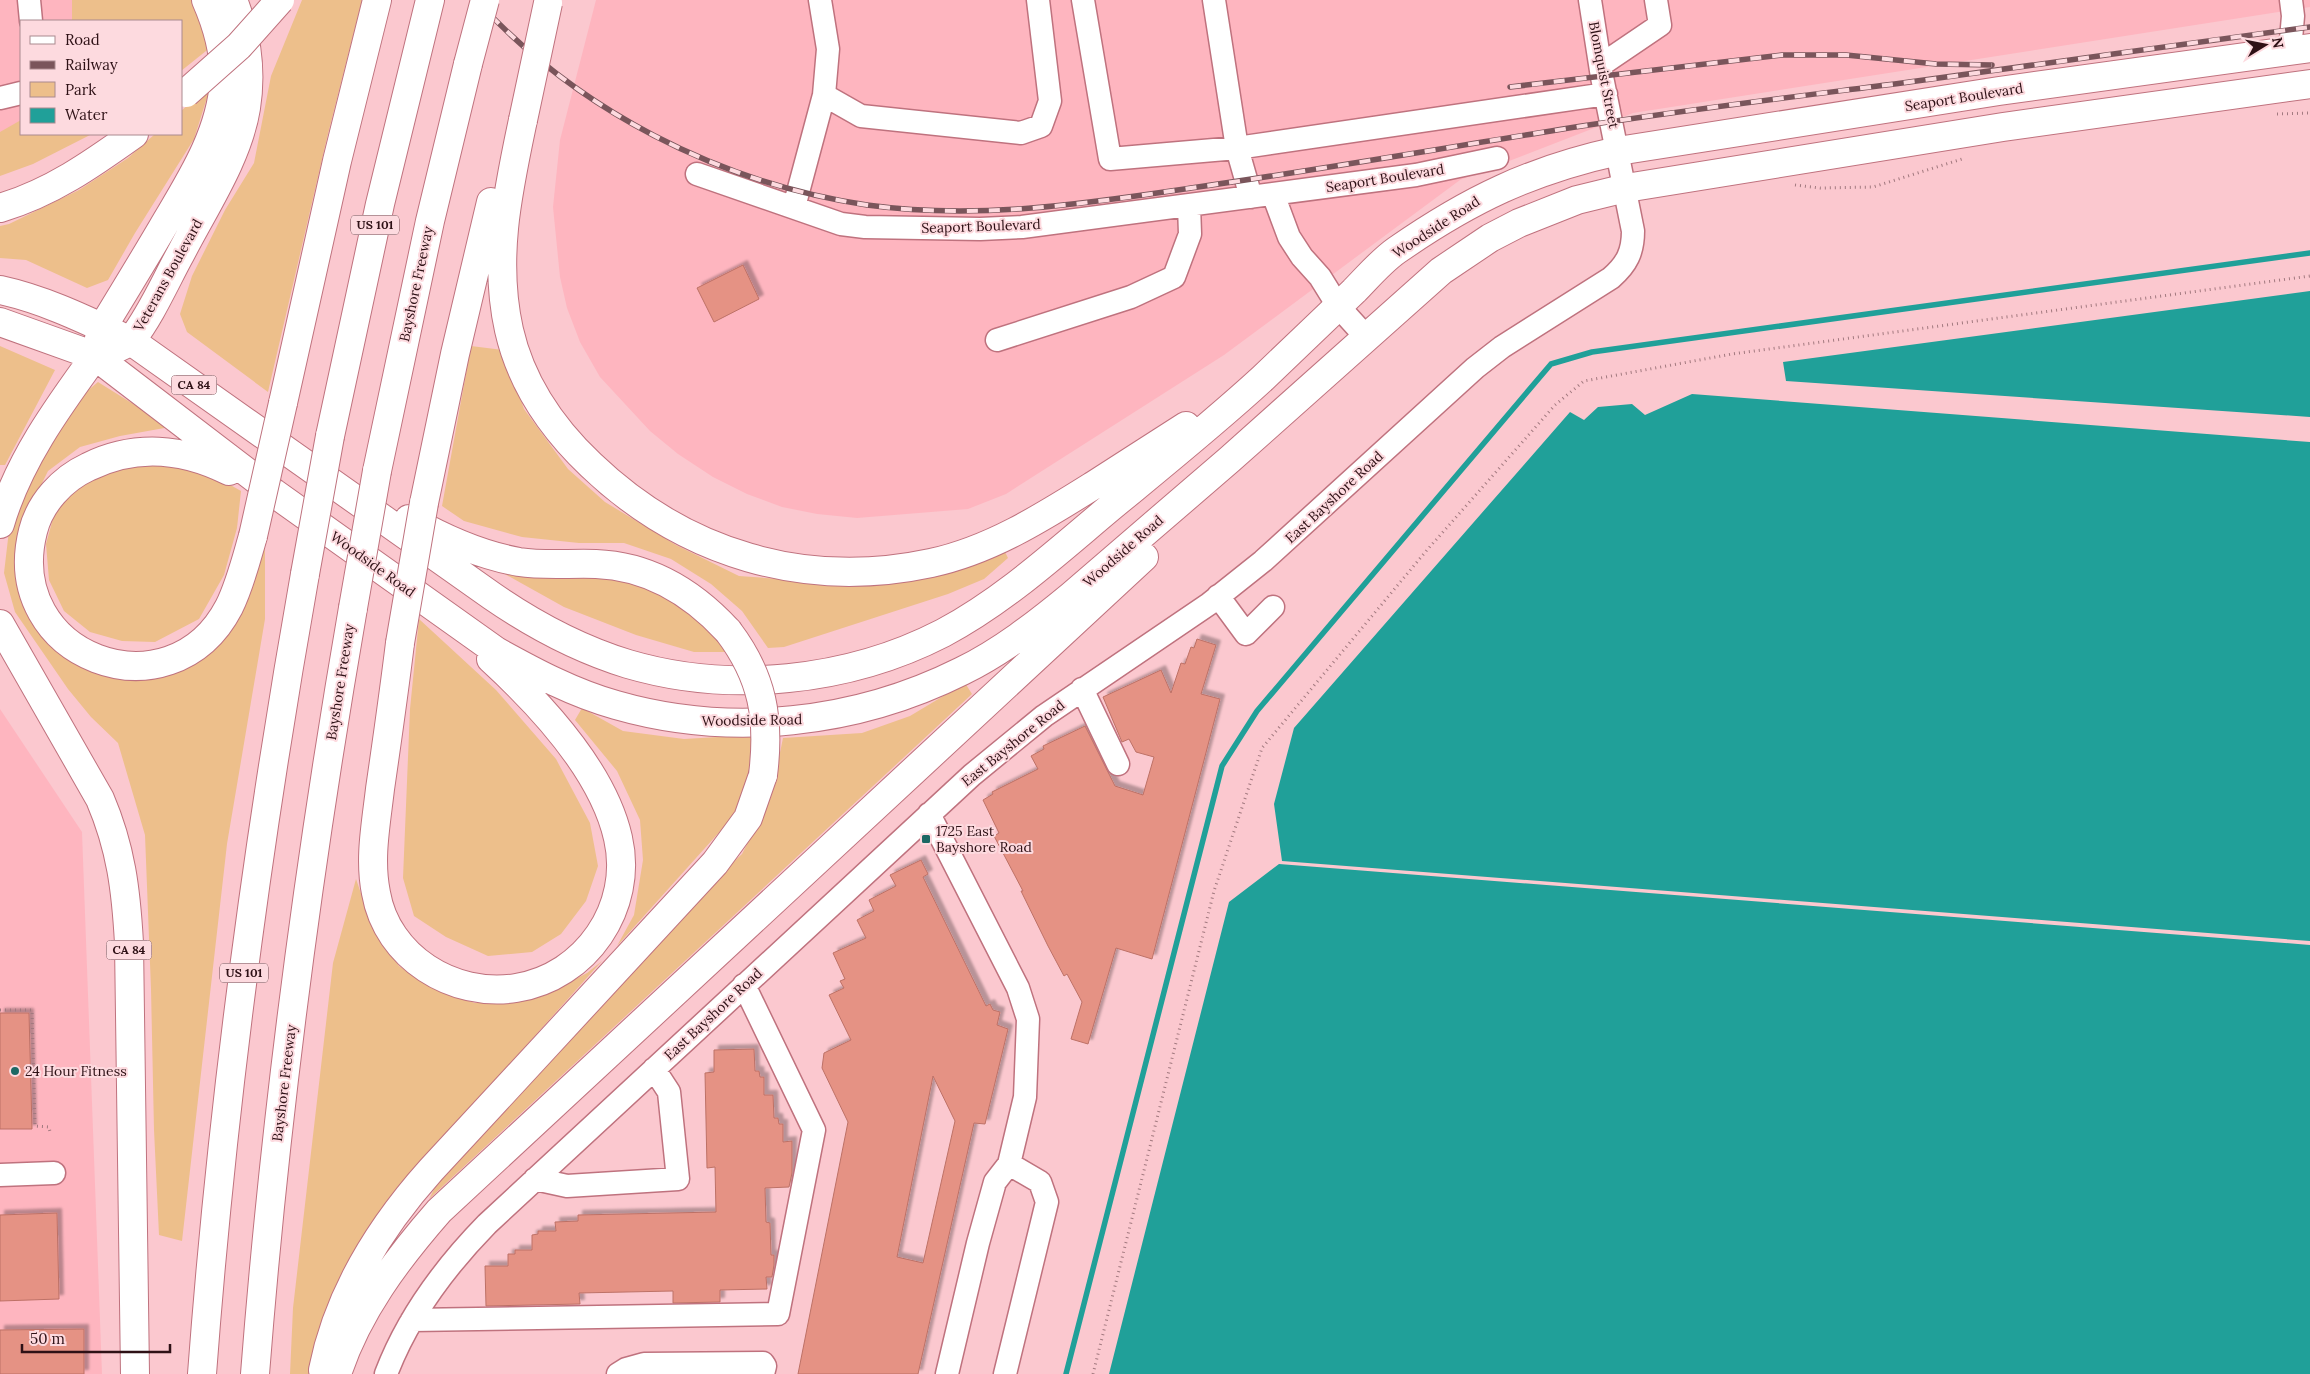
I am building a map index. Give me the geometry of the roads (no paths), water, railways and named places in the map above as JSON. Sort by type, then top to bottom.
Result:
[{"type":"main road","name":"Veterans Boulevard","points":[[95,356],[102,328],[187,185],[214,129],[224,82],[223,59],[219,36],[206,0]]},
{"type":"main road","name":"Veterans Boulevard","points":[[95,356],[131,341],[228,164],[240,135],[249,84],[249,58],[244,31],[233,0]]},
{"type":"main road","points":[[184,95],[239,46],[280,0]]},
{"type":"main road","points":[[274,493],[222,467],[177,453],[139,451],[118,454],[99,461],[66,480],[41,510],[29,546],[28,566],[32,589],[40,609],[53,629],[71,646],[90,657],[110,664],[130,666],[168,661],[184,653],[215,628],[228,608],[238,586],[253,536],[283,403],[340,152],[377,0]]},
{"type":"main road","name":"Bayshore Freeway","points":[[255,1374],[272,1189],[301,937],[320,804],[378,471],[430,221],[485,0]]},
{"type":"main road","points":[[420,598],[495,663],[556,728],[592,778],[608,807],[618,836],[622,860],[618,898],[600,936],[587,951],[553,976],[534,984],[515,989],[494,990],[472,987],[449,981],[429,971],[410,957],[395,940],[384,920],[376,895],[373,845],[400,643],[424,503],[456,354],[518,115],[544,1]]},
{"type":"main road","name":"US 101","points":[[202,1374],[219,1181],[246,950],[268,797],[330,436],[380,204],[428,8]]},
{"type":"main road","points":[[1626,188],[2003,127],[2297,86],[2300,50]]},
{"type":"main road","name":"Seaport Boulevard","points":[[1618,151],[1999,91],[2300,50]]},
{"type":"main road","points":[[518,115],[504,210],[501,269],[509,331],[527,382],[541,406],[579,453],[630,498],[658,519],[683,533],[739,555],[770,563],[839,571],[903,568],[962,554],[992,543],[1046,515],[1214,407],[1295,348]]},
{"type":"main road","points":[[0,208],[33,196],[66,180],[133,135]]},
{"type":"main road","name":"Woodside Road","points":[[0,290],[43,302],[131,341],[518,615],[572,643],[628,664],[686,676],[774,679],[831,672],[861,664],[917,645],[970,617],[1020,583],[1221,415],[1295,348],[1395,251],[1466,205],[1528,177],[1589,157],[1618,151]]},
{"type":"main road","name":"Woodside Road","points":[[0,322],[95,356],[274,493],[420,598],[496,651],[555,682],[616,705],[680,719],[712,722],[776,722],[809,719],[856,710],[904,696],[963,671],[992,654],[1052,612],[1229,460],[1441,271],[1490,238],[1519,223],[1573,201],[1626,188]]},
{"type":"main road","points":[[0,524],[16,483],[44,429],[95,356]]},
{"type":"main road","points":[[257,429],[450,541],[474,550],[518,561],[562,565],[595,564],[636,570],[675,586],[695,599],[728,631],[741,648],[759,686],[766,731],[763,775],[748,818],[715,863],[431,1170],[392,1217],[375,1242],[346,1299],[334,1328],[322,1374]]},
{"type":"main road","points":[[337,1374],[366,1310],[401,1257],[439,1211],[1141,560],[1229,460]]},
{"type":"main road","name":"CA 84","points":[[0,624],[100,799],[111,826],[124,879],[129,953],[136,1374]]},
{"type":"street","points":[[29,0],[31,20]]},
{"type":"street","points":[[794,207],[824,94],[828,49],[820,0]]},
{"type":"street","points":[[824,94],[861,116],[1021,133],[1042,126],[1050,101],[1038,0]]},
{"type":"street","points":[[1083,0],[1110,159],[1237,148],[1606,94]]},
{"type":"street","points":[[1214,0],[1237,148],[1262,196],[1302,257],[1320,277],[1338,306],[1367,338]]},
{"type":"street","name":"Blomquist Street","points":[[1590,0],[1618,151]]},
{"type":"street","points":[[1601,65],[1660,24],[1656,0]]},
{"type":"street","points":[[2291,0],[2300,50]]},
{"type":"street","points":[[0,98],[20,92]]},
{"type":"street","name":"East Bayshore Road","points":[[386,1374],[412,1320],[439,1277],[462,1250],[535,1179],[929,814],[1008,744],[1082,689],[1218,596],[1289,540],[1475,368],[1509,342],[1612,278],[1629,258],[1633,245],[1633,230],[1618,151]]},
{"type":"street","name":"Seaport Boulevard","points":[[697,174],[755,196],[794,207],[816,217],[849,226],[980,229],[1066,222],[1416,175],[1497,158]]},
{"type":"street","points":[[997,340],[1131,297],[1174,277],[1190,234],[1189,205]]},
{"type":"street","points":[[1218,596],[1239,640],[1273,607]]},
{"type":"street","points":[[1082,689],[1118,764]]},
{"type":"street","points":[[929,814],[1018,988],[1028,1019],[1025,1097],[1009,1164],[995,1182],[978,1243],[948,1374]]},
{"type":"street","points":[[412,1320],[778,1314],[814,1130],[744,985]]},
{"type":"street","points":[[535,1179],[567,1186],[678,1179],[669,1092],[654,1069]]},
{"type":"street","points":[[1005,1374],[1047,1202],[1040,1182],[1009,1164]]},
{"type":"street","points":[[0,1174],[54,1173]]},
{"type":"street","points":[[618,1374],[626,1369],[644,1364],[763,1363],[765,1366],[764,1374]]},
{"type":"water","points":[[2310,291],[2310,417],[1786,381],[1783,362]]},
{"type":"water","points":[[1692,394],[2310,442],[2310,941],[1282,861],[1274,804],[1294,728],[1570,412],[1584,420],[1598,407],[1632,404],[1645,415]]},
{"type":"water","points":[[1279,864],[2310,945],[2310,1374],[1109,1374],[1229,902]]},
{"type":"waterway","points":[[1066,1374],[1222,766],[1257,711],[1551,364],[1592,352],[2310,253]]},
{"type":"railway","points":[[476,0],[516,39],[559,75],[605,107],[654,136],[705,159],[758,179],[812,194],[867,205],[949,211],[1030,208],[1110,200],[1726,105],[2310,27]]},
{"type":"railway","points":[[1510,87],[1782,55],[1846,55],[1936,64],[1992,65]]},
{"type":"place","name":"1725 East Bayshore Road","points":[[926,839]]},
{"type":"place","name":"24 Hour Fitness","points":[[15,1071]]}]
